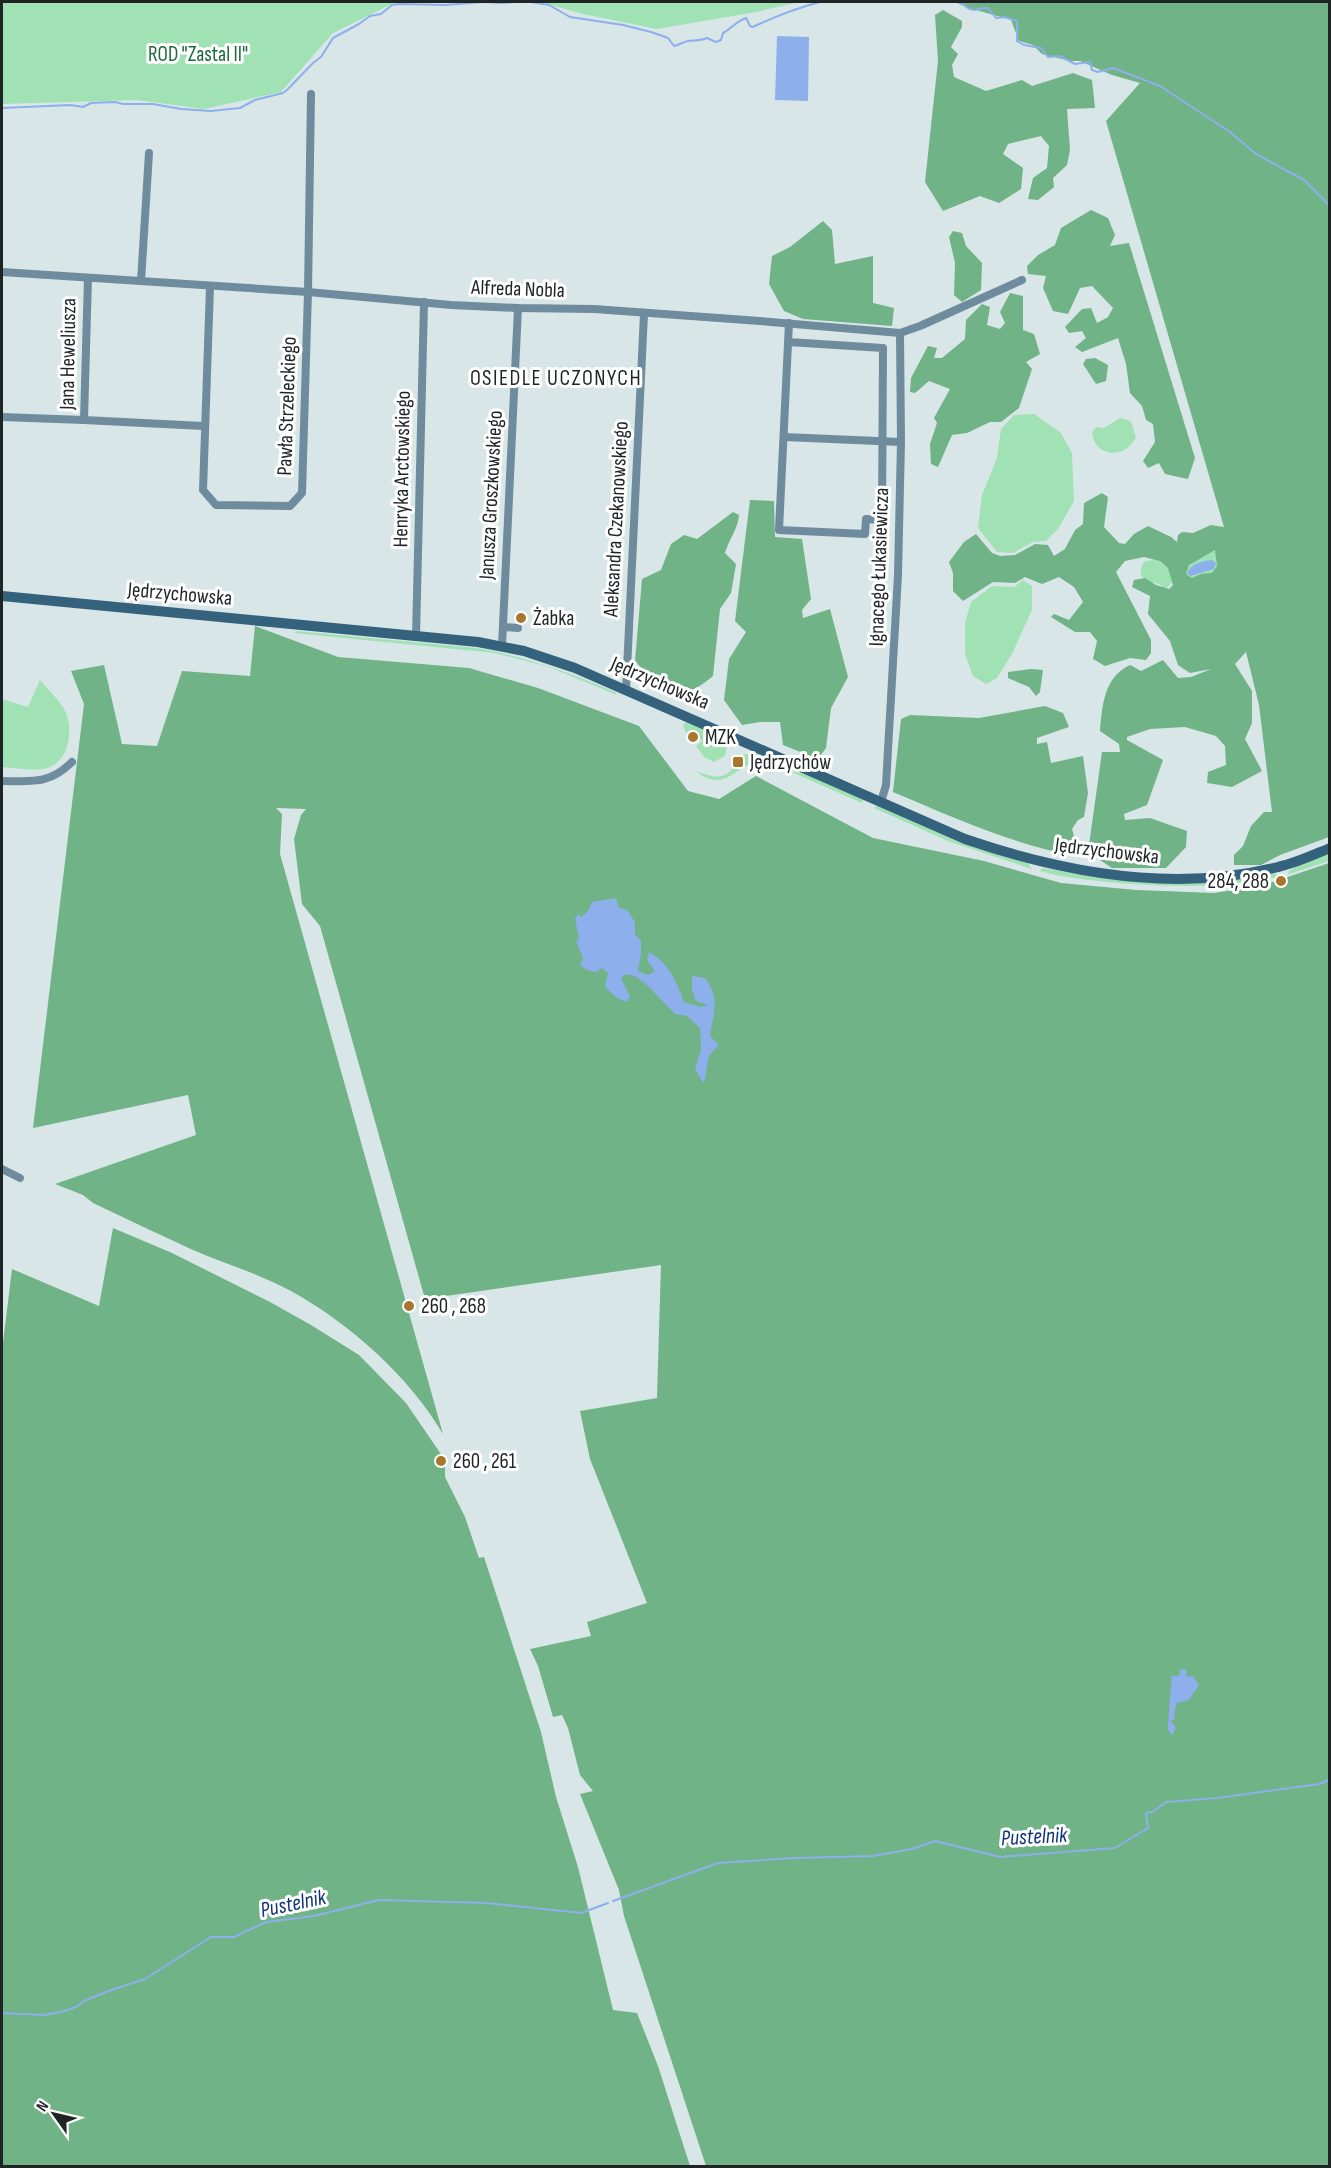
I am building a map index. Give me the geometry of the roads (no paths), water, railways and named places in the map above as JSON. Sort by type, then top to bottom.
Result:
[{"type":"main road","name":"Jędrzychowska","points":[[2,596],[502,646],[554,660],[626,690],[965,839],[1027,859],[1074,870],[1192,879],[1281,867],[1329,848]]},
{"type":"street","name":"Pawła Strzeleckiego","points":[[210,286],[203,426],[203,490],[216,505],[290,506],[302,493],[309,292],[311,94]]},
{"type":"street","points":[[141,281],[149,153]]},
{"type":"street","name":"Alfreda Nobla","points":[[2,272],[518,308],[594,309],[900,333],[920,327],[1022,280]]},
{"type":"street","name":"Jana Heweliusza","points":[[87,278],[84,420],[203,426]]},
{"type":"street","name":"Henryka Arctowskiego","points":[[416,636],[424,302]]},
{"type":"street","name":"Janusza Groszkowskiego","points":[[502,646],[518,308]]},
{"type":"street","name":"Aleksandra Czekanowskiego","points":[[626,690],[644,314]]},
{"type":"street","points":[[788,342],[883,348],[882,520],[866,519],[865,534],[779,530],[784,436],[788,342],[789,323]]},
{"type":"street","name":"Ignacego Łukasiewicza","points":[[881,802],[886,785],[898,586],[901,442],[900,333]]},
{"type":"street","points":[[2,417],[84,420]]},
{"type":"street","points":[[784,436],[901,442]]},
{"type":"street","points":[[503,627],[518,628]]},
{"type":"street","points":[[2,781],[35,781],[53,777],[72,762]]},
{"type":"street","points":[[2,1168],[20,1178]]},
{"type":"water","points":[[777,36],[809,37],[808,101],[775,100]]},
{"type":"water","points":[[1212,560],[1216,563],[1214,569],[1190,576],[1187,573],[1191,567]]},
{"type":"water","points":[[616,898],[619,908],[627,910],[635,922],[635,935],[641,940],[638,971],[648,975],[655,971],[647,960],[649,952],[671,973],[684,1002],[701,1007],[708,1005],[696,1001],[692,990],[692,976],[705,978],[710,986],[715,1006],[710,1036],[719,1045],[709,1056],[704,1084],[695,1069],[701,1050],[700,1028],[687,1016],[675,1014],[635,976],[626,974],[621,978],[630,997],[627,1002],[617,998],[605,987],[608,973],[602,968],[596,972],[580,965],[583,958],[576,941],[579,938],[575,919],[578,914],[581,917],[589,910],[592,902]]},
{"type":"water","points":[[1180,1669],[1187,1670],[1186,1677],[1193,1676],[1199,1685],[1189,1700],[1177,1703],[1175,1718],[1171,1721],[1176,1728],[1172,1735],[1168,1730],[1172,1679],[1170,1676],[1178,1676]]},
{"type":"waterway","points":[[2,108],[71,105],[83,107],[91,103],[115,102],[211,111],[240,108],[255,100],[283,93],[321,57],[333,38],[370,16],[381,14],[392,5],[484,2]]},
{"type":"waterway","points":[[485,2],[516,2]]},
{"type":"waterway","points":[[531,2],[549,5],[570,17],[651,32],[668,38],[674,46],[707,38],[716,42],[721,40],[723,33],[743,19],[746,18],[753,27],[820,2]]},
{"type":"waterway","points":[[961,2],[971,10],[988,8],[996,18],[1005,17],[1017,21],[1017,41],[1024,45],[1041,48],[1048,57],[1060,56],[1075,64],[1090,62],[1092,70],[1098,72],[1113,68],[1160,86],[1230,132],[1256,154],[1304,180],[1330,206]]},
{"type":"waterway","name":"Pustelnik","points":[[613,1901],[718,1863],[873,1856],[912,1849],[935,1841],[1000,1857],[1115,1848],[1148,1828],[1146,1813],[1152,1812],[1166,1802],[1217,1798],[1320,1784],[1330,1779]]},
{"type":"waterway","name":"Pustelnik","points":[[2,2013],[44,2015],[61,2012],[76,2007],[86,2000],[145,1979],[211,1937],[234,1937],[266,1922],[314,1916],[379,1900],[487,1903],[581,1913],[608,1903]]},
{"type":"place","name":"Żabka","points":[[521,618]]},
{"type":"place","name":"MZK","points":[[693,737]]},
{"type":"place","name":"Jędrzychów","points":[[738,762]]},
{"type":"place","name":"284, 288","points":[[1281,881]]},
{"type":"place","name":"260 , 268","points":[[409,1306]]},
{"type":"place","name":"260 , 261","points":[[441,1461]]},
{"type":"district","name":"OSIEDLE UCZONYCH","points":[[556,378]]},
{"type":"park label","name":"ROD \"Zastal II\"","points":[[198,54]]}]
